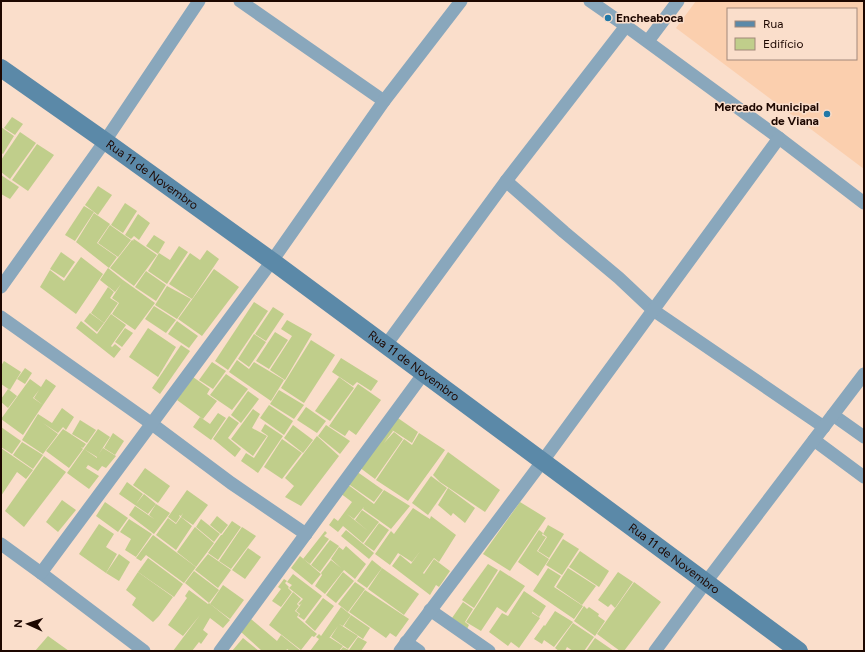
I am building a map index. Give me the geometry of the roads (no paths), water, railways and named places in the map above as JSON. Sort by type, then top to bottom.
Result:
[{"type":"main road","name":"Rua 11 de Novembro","points":[[1,57],[26,85]]},
{"type":"main road","name":"Rua 11 de Novembro","points":[[1,68],[272,261],[799,651]]},
{"type":"street","points":[[1,287],[105,141],[199,1]]},
{"type":"street","points":[[240,1],[384,101]]},
{"type":"street","points":[[41,572],[272,261],[384,101],[461,1]]},
{"type":"street","points":[[590,1],[779,138],[864,203]]},
{"type":"street","points":[[648,42],[678,1]]},
{"type":"street","points":[[386,345],[506,181],[626,26]]},
{"type":"street","points":[[419,651],[403,647],[542,462],[779,138]]},
{"type":"street","points":[[506,181],[619,278],[653,310],[824,427]]},
{"type":"street","points":[[1,317],[152,424],[231,483],[306,534]]},
{"type":"street","points":[[220,651],[424,373]]},
{"type":"street","points":[[655,651],[864,374]]},
{"type":"street","points":[[833,415],[864,437]]},
{"type":"street","points":[[814,440],[864,477]]},
{"type":"street","points":[[1,544],[41,572],[144,651]]},
{"type":"street","points":[[430,610],[489,651]]},
{"type":"place","name":"Encheaboca","points":[[608,18]]},
{"type":"place","name":"Mercado Municipal de Viana","points":[[827,114]]}]
